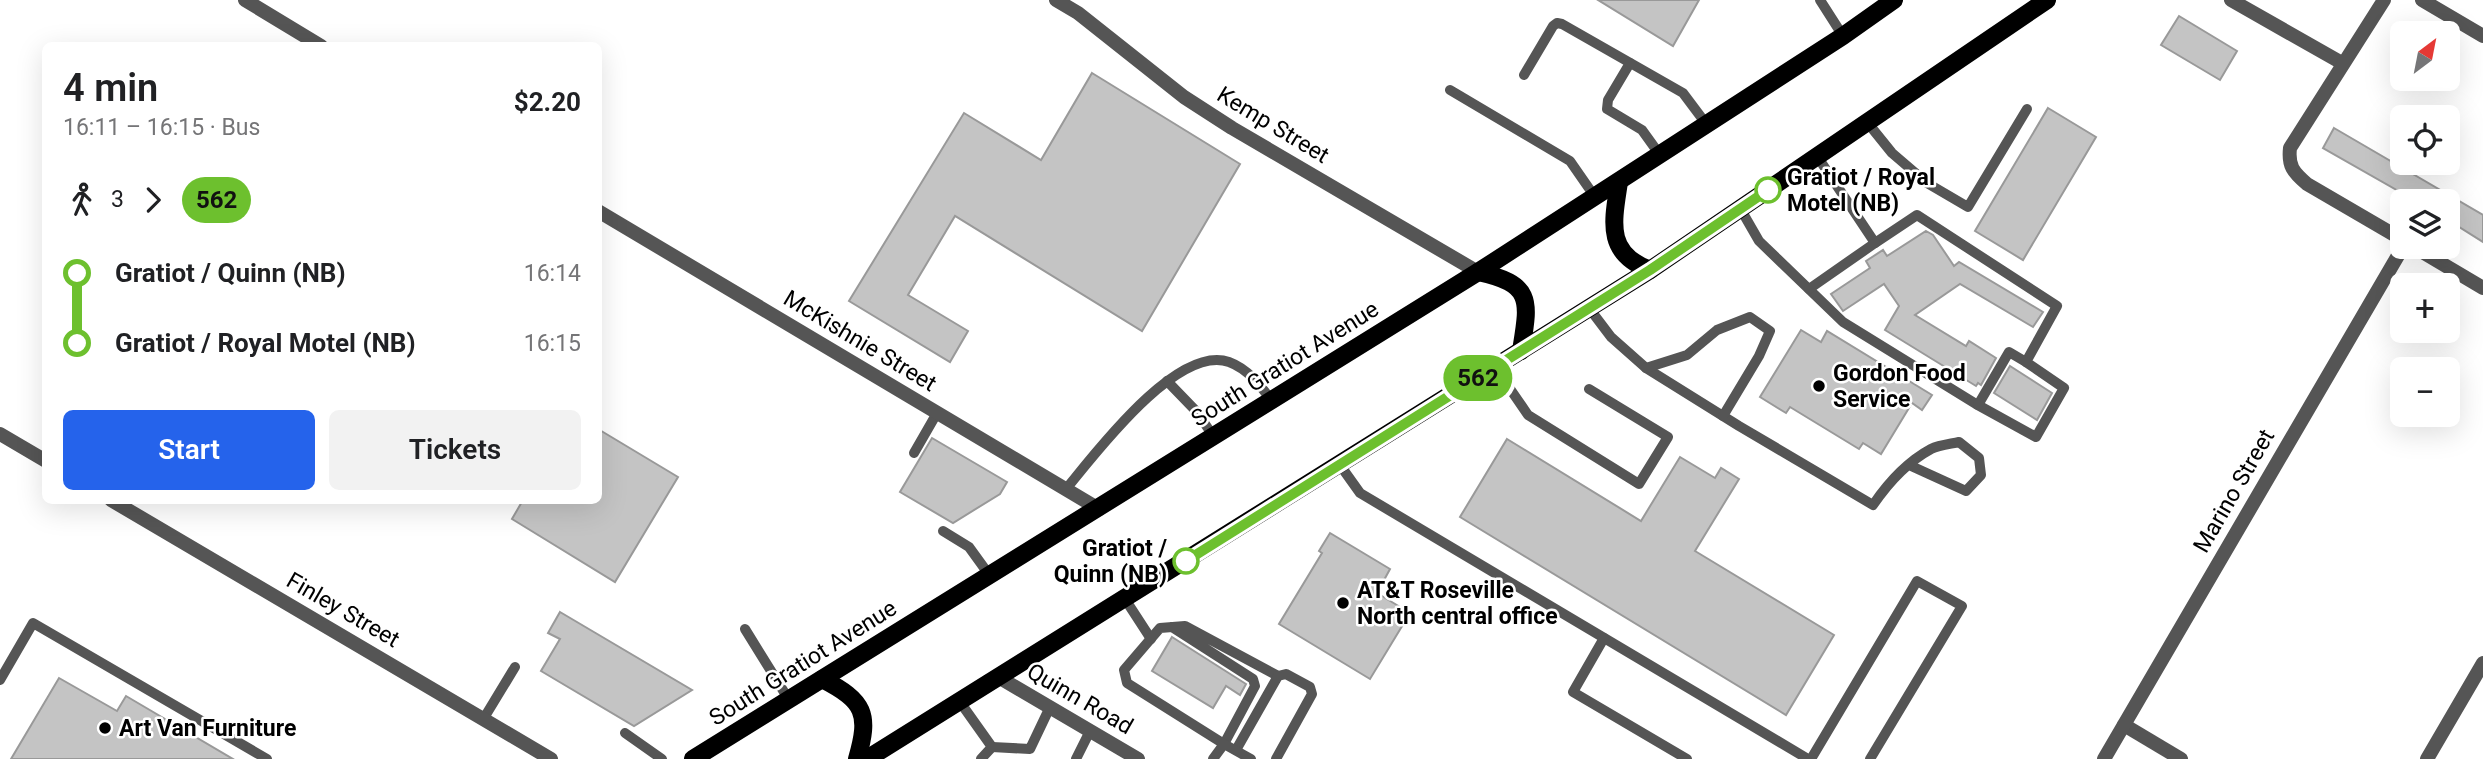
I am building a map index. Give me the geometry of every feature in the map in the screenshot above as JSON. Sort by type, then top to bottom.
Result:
[{"type":"main road","name":"South Gratiot Avenue","points":[[693,759],[1478,272],[1895,0]]},
{"type":"main road","points":[[876,757],[1650,270],[2047,0]]},
{"type":"main road","points":[[1619,182],[1614,211],[1614,232],[1618,246],[1633,264],[1650,270]]},
{"type":"main road","points":[[1478,272],[1502,277],[1516,285],[1525,298],[1527,314],[1521,351]]},
{"type":"main road","points":[[822,679],[843,690],[856,702],[863,717],[864,733],[857,759]]},
{"type":"street","points":[[245,0],[314,42]]},
{"type":"street","name":"Kemp Street","points":[[1056,0],[1078,13],[1184,97],[1232,128],[1478,272]]},
{"type":"street","points":[[2231,0],[2342,63]]},
{"type":"street","points":[[2384,0],[2290,148],[2289,163],[2295,174],[2307,184],[2390,232]]},
{"type":"street","points":[[2422,0],[2483,36]]},
{"type":"street","name":"McKishnie Street","points":[[602,213],[1099,509]]},
{"type":"street","name":"Marino Street","points":[[2104,759],[2396,259]]},
{"type":"street","points":[[2434,259],[2483,288]]},
{"type":"street","points":[[0,434],[42,459]]},
{"type":"street","name":"Finley Street","points":[[118,504],[551,759]]},
{"type":"street","points":[[2427,759],[2483,663]]},
{"type":"street","name":"Quinn Road","points":[[1000,678],[1138,759]]},
{"type":"street","points":[[2124,724],[2181,759]]},
{"type":"lane","points":[[1820,0],[1843,36]]},
{"type":"lane","points":[[1524,75],[1557,23],[1682,93],[1707,125]]},
{"type":"lane","points":[[1630,63],[1606,104],[1607,109],[1642,130],[1660,155]]},
{"type":"lane","points":[[1450,90],[1570,162],[1595,197]]},
{"type":"lane","points":[[1867,122],[1892,153],[1927,183],[1968,207],[2027,109]]},
{"type":"lane","points":[[1818,156],[1875,243]]},
{"type":"lane","points":[[1740,208],[1759,241],[1843,322],[1978,405],[2036,437],[2064,388],[2008,352],[1978,405]]},
{"type":"lane","points":[[1809,289],[1917,215],[2057,306],[2026,362]]},
{"type":"lane","points":[[1589,308],[1611,337],[1646,368],[1873,505],[1888,482],[1909,465],[1932,448],[1959,442],[1979,458],[1981,475],[1966,491],[1909,465]]},
{"type":"lane","points":[[1646,368],[1687,355],[1717,330],[1750,317],[1770,331],[1759,356],[1723,416]]},
{"type":"lane","points":[[1066,489],[1138,406],[1167,381],[1203,361],[1227,362],[1252,376],[1272,401]]},
{"type":"lane","points":[[1495,367],[1528,415],[1639,484],[1668,437],[1589,389]]},
{"type":"lane","points":[[1167,381],[1196,411],[1214,438]]},
{"type":"lane","points":[[914,453],[937,413]]},
{"type":"lane","points":[[1340,465],[1360,493],[1809,759],[1917,581],[1962,606],[1871,759]]},
{"type":"lane","points":[[943,531],[969,547],[990,576]]},
{"type":"lane","points":[[1125,599],[1151,639]]},
{"type":"lane","points":[[0,680],[33,623],[267,759]]},
{"type":"lane","points":[[1251,759],[1127,683],[1124,670],[1160,628],[1185,626],[1278,676],[1286,674],[1310,687],[1312,694],[1276,759]]},
{"type":"lane","points":[[1172,627],[1253,679],[1255,686],[1213,759]]},
{"type":"lane","points":[[746,629],[789,700]]},
{"type":"lane","points":[[1604,638],[1573,692],[1687,759]]},
{"type":"lane","points":[[484,719],[515,667]]},
{"type":"lane","points":[[1236,751],[1278,676]]},
{"type":"lane","points":[[960,702],[992,747]]},
{"type":"lane","points":[[1030,749],[1050,707]]},
{"type":"lane","points":[[1076,759],[1090,731]]},
{"type":"lane","points":[[625,733],[662,759]]},
{"type":"lane","points":[[992,747],[1030,749],[1039,759]]},
{"type":"lane","points":[[981,759],[992,747]]},
{"type":"building","points":[[1598,0],[1699,0],[1673,46]]},
{"type":"building","points":[[2179,16],[2237,51],[2220,80],[2161,45]]},
{"type":"building","points":[[1092,73],[1240,164],[1142,331],[955,216],[908,295],[968,331],[950,362],[849,301],[964,113],[1041,160]]},
{"type":"building","points":[[2048,108],[2096,137],[2023,260],[1975,231]]},
{"type":"building","points":[[2334,128],[2390,161],[2390,175],[2414,175],[2438,189],[2395,189],[2323,148]]},
{"type":"building","points":[[2460,202],[2483,215],[2483,242],[2460,228]]},
{"type":"building","points":[[1926,231],[1933,235],[1954,266],[1959,262],[2043,312],[2033,327],[1960,284],[1915,315],[1966,346],[1969,341],[1996,358],[1981,385],[1978,383],[1976,386],[1885,330],[1899,306],[1884,284],[1843,311],[1831,294],[1870,268],[1866,261],[1883,250],[1887,256]]},
{"type":"building","points":[[1801,330],[1821,342],[1827,331],[1932,395],[1922,410],[1912,403],[1881,454],[1863,443],[1859,449],[1790,407],[1786,413],[1760,397]]},
{"type":"building","points":[[2010,366],[2052,393],[2037,420],[1994,393]]},
{"type":"building","points":[[602,431],[678,477],[615,582],[512,519],[521,504],[602,504]]},
{"type":"building","points":[[932,438],[1007,482],[1000,494],[953,523],[900,492]]},
{"type":"building","points":[[1507,439],[1641,521],[1680,457],[1715,478],[1721,468],[1739,479],[1695,551],[1834,635],[1786,715],[1460,517]]},
{"type":"building","name":"AT&T Roseville North central office","points":[[1330,533],[1390,569],[1377,593],[1410,613],[1370,679],[1279,624],[1322,553],[1319,551]]},
{"type":"building","points":[[560,612],[692,690],[634,726],[541,671],[560,639],[548,633]]},
{"type":"building","points":[[1172,637],[1246,684],[1240,695],[1226,686],[1213,708],[1152,671]]},
{"type":"building","name":"Art Van Furniture","points":[[59,678],[117,711],[126,696],[233,759],[11,759]]},
{"type":"bus line","name":"562","points":[[1186,561],[1650,270],[1768,190]]},
{"type":"place","name":"Gratiot / Royal Motel (NB)","points":[[1768,190]]},
{"type":"place","name":"Gordon Food Service","points":[[1819,386]]},
{"type":"place","name":"Gratiot / Quinn (NB)","points":[[1186,561]]},
{"type":"place","name":"AT&T Roseville North central office","points":[[1343,603]]},
{"type":"place","name":"Art Van Furniture","points":[[105,728]]}]
